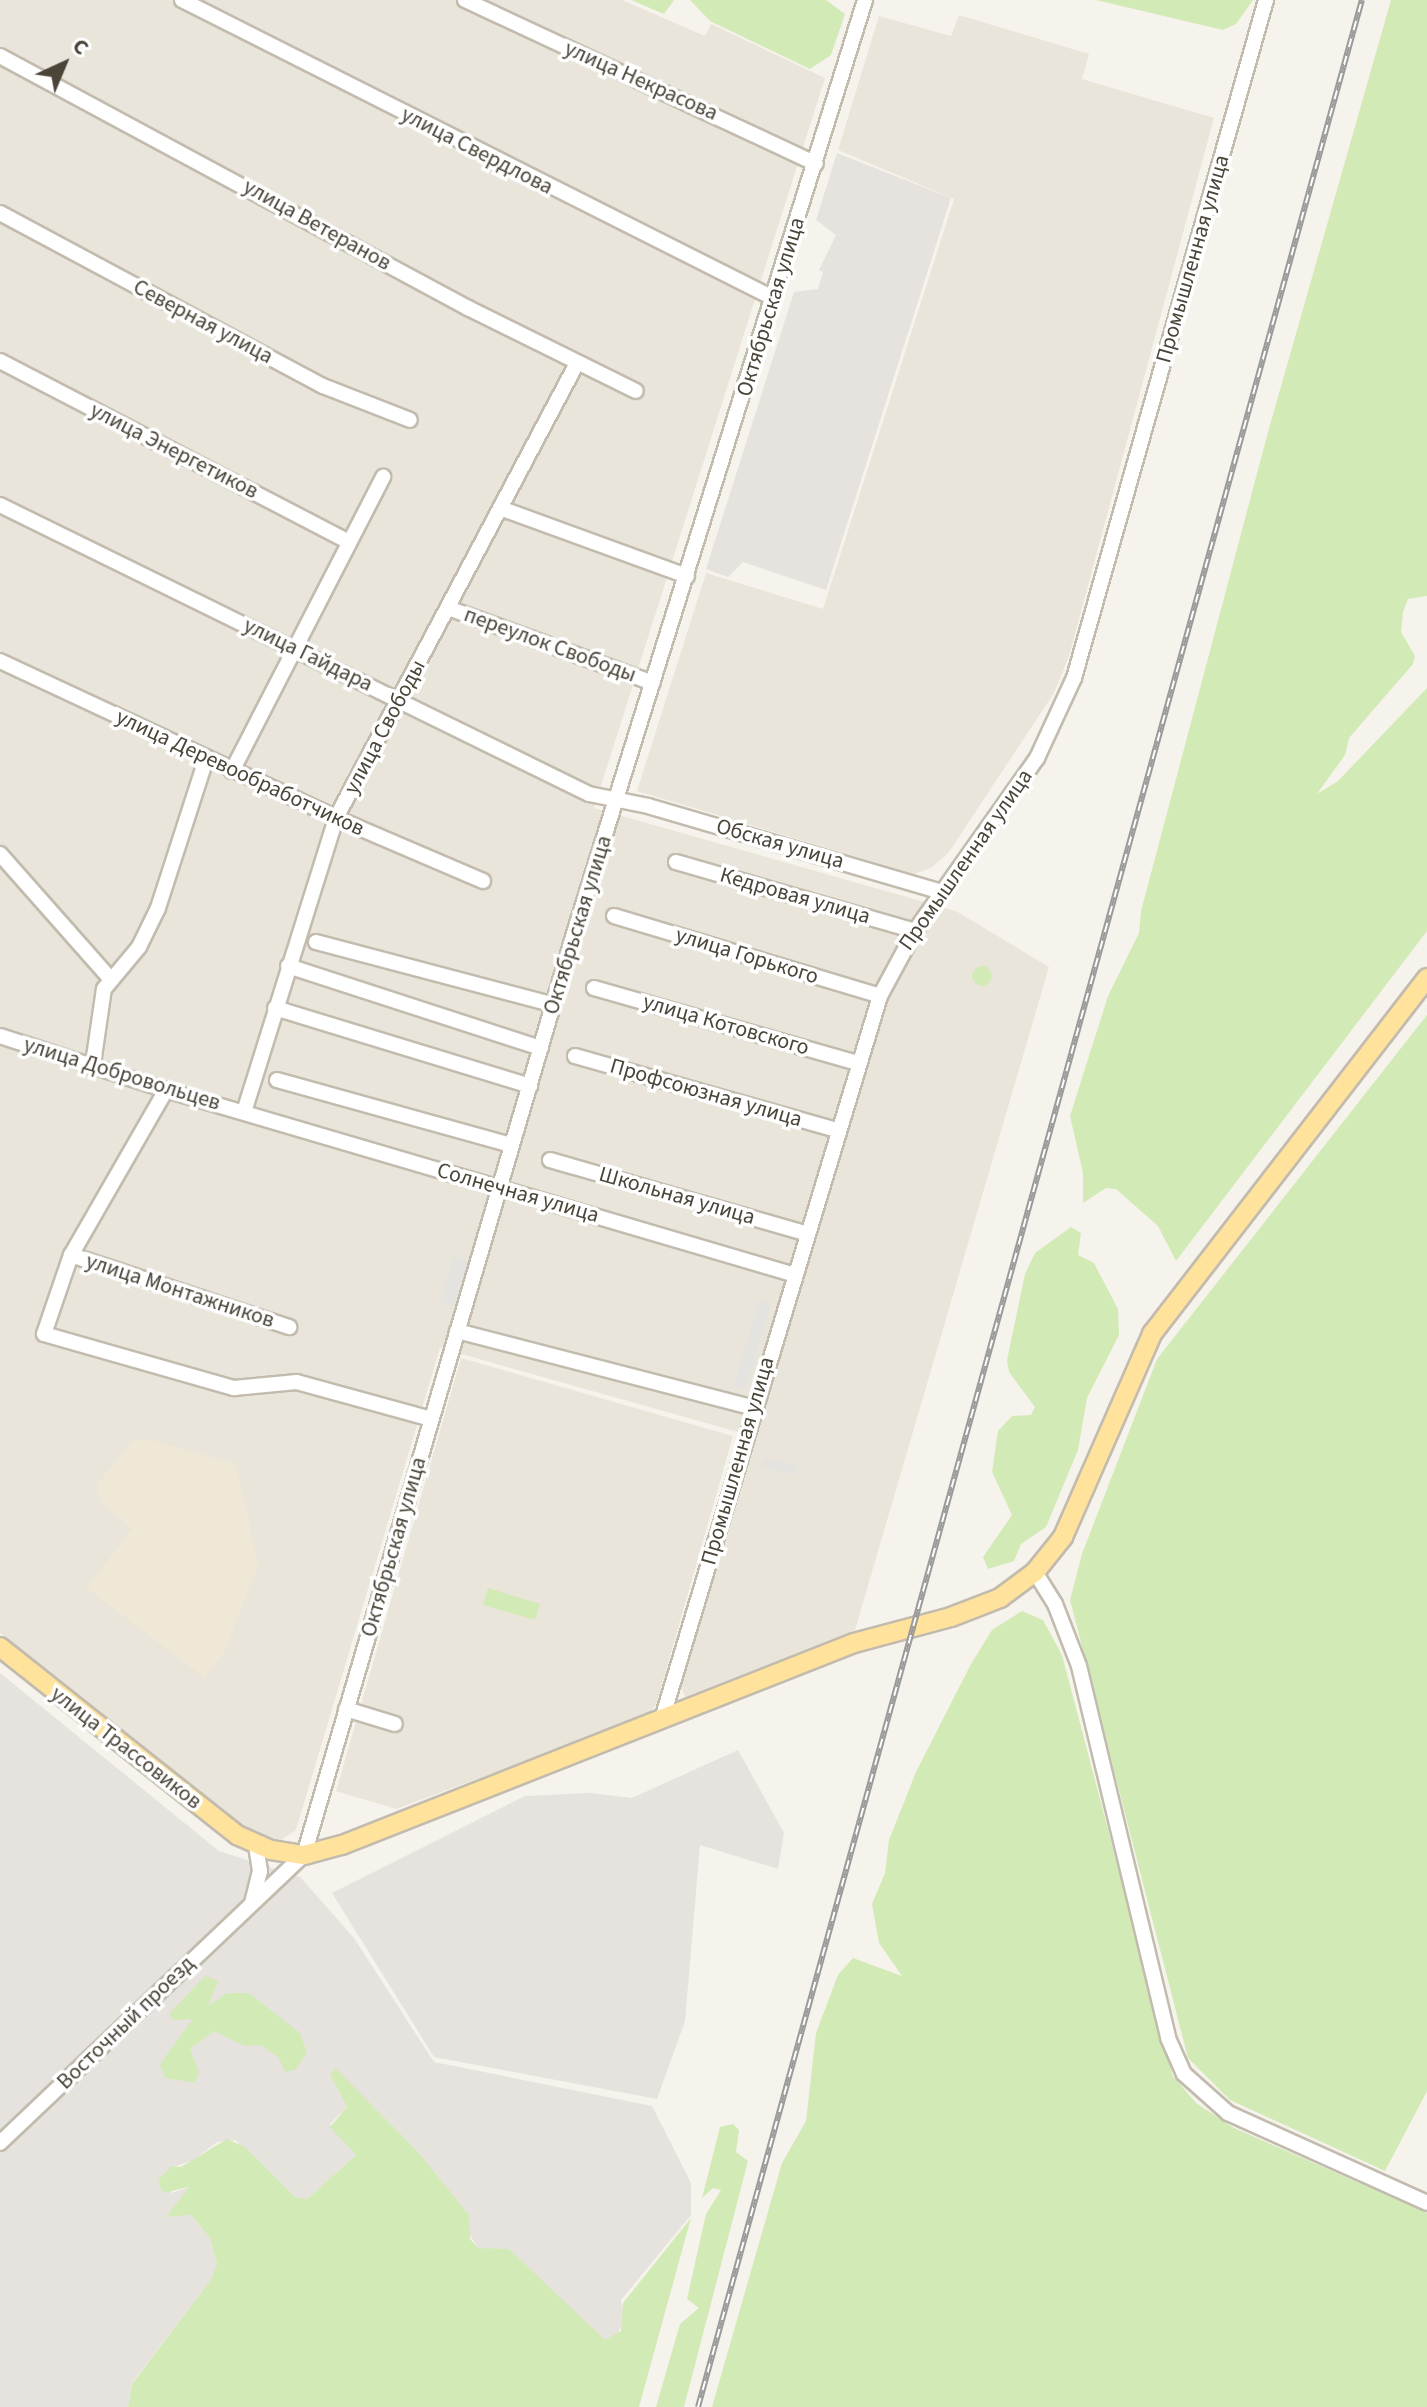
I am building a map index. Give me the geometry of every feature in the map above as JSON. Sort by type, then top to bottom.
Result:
[{"type":"main road","points":[[256,1846],[304,1855],[334,1848],[872,1636],[966,1612],[1009,1593],[1035,1572],[1069,1525],[1152,1334],[1427,978]]},
{"type":"main road","name":"улица Трассовиков","points":[[0,1647],[256,1846]]},
{"type":"street","name":"улица Свердлова","points":[[182,0],[773,298]]},
{"type":"street","name":"улица Некрасова","points":[[465,0],[816,164]]},
{"type":"street","name":"Октябрьская улица","points":[[304,1855],[511,1145],[865,0]]},
{"type":"street","name":"Промышленная улица","points":[[662,1719],[792,1274],[880,996],[915,931],[1037,758],[1074,678],[1266,0]]},
{"type":"street","name":"улица Ветеранов","points":[[0,56],[577,363],[636,391]]},
{"type":"street","name":"Северная улица","points":[[0,213],[323,386],[410,420]]},
{"type":"street","name":"улица Энергетиков","points":[[0,361],[347,541]]},
{"type":"street","name":"улица Свободы","points":[[244,1112],[336,818],[577,363]]},
{"type":"street","points":[[232,771],[347,541],[383,477]]},
{"type":"street","name":"улица Гайдара","points":[[0,505],[294,647],[570,786],[616,801]]},
{"type":"street","points":[[500,508],[687,576]]},
{"type":"street","name":"переулок Свободы","points":[[448,608],[653,683]]},
{"type":"street","name":"улица Деревообработчиков","points":[[0,661],[232,771],[483,881]]},
{"type":"street","points":[[93,1064],[97,1016],[109,977],[139,947],[166,888],[206,759]]},
{"type":"street","name":"Обская улица","points":[[616,801],[943,892]]},
{"type":"street","points":[[0,854],[109,977]]},
{"type":"street","name":"Кедровая улица","points":[[676,862],[915,931]]},
{"type":"street","name":"улица Горького","points":[[614,916],[880,996]]},
{"type":"street","points":[[316,942],[554,1005]]},
{"type":"street","points":[[288,966],[541,1048]]},
{"type":"street","name":"улица Котовского","points":[[594,988],[857,1063]]},
{"type":"street","points":[[275,1008],[530,1086]]},
{"type":"street","name":"улица Добровольцев","points":[[0,1036],[244,1112]]},
{"type":"street","name":"Профсоюзная улица","points":[[575,1056],[837,1130]]},
{"type":"street","points":[[277,1080],[511,1145]]},
{"type":"street","name":"улица Монтажников","points":[[166,1090],[71,1255],[44,1334],[234,1388],[297,1382],[431,1419]]},
{"type":"street","name":"Солнечная улица","points":[[244,1112],[792,1274]]},
{"type":"street","name":"Школьная улица","points":[[550,1160],[805,1233]]},
{"type":"street","name":"улица Монтажников","points":[[71,1255],[289,1327]]},
{"type":"street","points":[[457,1331],[754,1408]]},
{"type":"street","points":[[1035,1572],[1055,1604],[1079,1666],[1168,2038],[1184,2074],[1228,2113],[1427,2203]]},
{"type":"street","points":[[346,1709],[395,1724]]},
{"type":"street","points":[[252,1903],[260,1871],[256,1846]]},
{"type":"street","name":"Восточный проезд","points":[[0,2143],[304,1855]]},
{"type":"shaded area","points":[[0,0],[622,0],[705,36],[711,24],[825,78],[594,808],[956,911],[1049,967],[855,1630],[685,1697],[680,1685],[752,1436],[440,1348],[296,1830],[281,1840],[263,1837],[234,1821],[0,1633]]},
{"type":"shaded area","points":[[959,15],[1089,54],[1082,79],[1214,118],[1069,656],[1054,693],[949,852],[931,868],[914,874],[637,791],[706,573],[823,609],[954,199],[838,150],[879,16],[951,36]]},
{"type":"shaded area","points":[[837,153],[951,198],[826,590],[743,562],[728,577],[706,569],[794,292],[818,289],[823,272],[819,270],[836,235],[816,220]]},
{"type":"shaded area","points":[[453,1257],[472,1262],[459,1307],[440,1302]]},
{"type":"shaded area","points":[[759,1300],[771,1303],[746,1389],[734,1386]]},
{"type":"shaded area","points":[[461,1358],[733,1436],[656,1705],[646,1716],[396,1809],[336,1791]]},
{"type":"shaded area","points":[[146,1439],[236,1464],[258,1565],[224,1652],[205,1678],[87,1588],[132,1529],[101,1503],[97,1485],[132,1441]]},
{"type":"shaded area","points":[[763,1457],[797,1466],[795,1475],[761,1466]]},
{"type":"shaded area","points":[[0,1673],[219,1851],[300,1877],[354,1938],[434,2062],[652,2106],[691,2183],[691,2215],[621,2300],[625,2318],[616,2337],[605,2340],[495,2249],[478,2248],[418,2152],[330,2075],[347,2107],[330,2124],[356,2155],[307,2199],[295,2197],[235,2140],[217,2142],[192,2161],[172,2167],[171,2193],[190,2187],[168,2218],[178,2212],[191,2215],[210,2238],[217,2264],[210,2281],[132,2383],[128,2407],[0,2407]]},
{"type":"shaded area","points":[[738,1750],[784,1833],[778,1869],[700,1845],[685,2021],[657,2099],[434,2057],[332,1893],[525,1796],[590,1793],[632,1798]]},
{"type":"green space","points":[[631,0],[674,0],[664,14]]},
{"type":"green space","points":[[690,0],[826,0],[845,14],[831,55],[810,69],[710,21]]},
{"type":"green space","points":[[1096,0],[1253,0],[1236,24],[1223,30]]},
{"type":"green space","points":[[1391,0],[1427,0],[1427,596],[1408,599],[1403,612],[1401,632],[1415,656],[1413,664],[1349,738],[1345,755],[1317,794],[1338,781],[1427,688],[1427,931],[1176,1261],[1158,1226],[1116,1189],[1106,1188],[1083,1203],[1083,1173],[1070,1116],[1108,996],[1139,933],[1141,911],[1268,432]]},
{"type":"green space","points":[[982,966],[989,969],[992,976],[989,983],[982,986],[975,983],[972,976],[975,969]]},
{"type":"green space","points":[[1427,1015],[1427,2091],[1385,2171],[1230,2100],[1188,2058],[1070,1600],[1082,1554],[1157,1359]]},
{"type":"green space","points":[[1071,1227],[1081,1233],[1078,1255],[1094,1263],[1118,1309],[1119,1335],[1087,1398],[1078,1450],[1046,1527],[1021,1544],[1014,1561],[988,1569],[983,1557],[1012,1515],[992,1472],[998,1431],[1012,1416],[1031,1415],[1035,1407],[1009,1372],[1007,1360],[1025,1274],[1035,1253]]},
{"type":"green space","points":[[488,1588],[540,1604],[535,1620],[483,1605]]},
{"type":"green space","points":[[1022,1611],[1043,1620],[1062,1655],[1173,2076],[1196,2103],[1234,2128],[1427,2213],[1427,2407],[712,2407],[782,2163],[806,2121],[816,2033],[838,1975],[853,1958],[902,1976],[879,1943],[872,1904],[885,1873],[889,1840],[916,1772],[971,1664],[992,1630]]},
{"type":"green space","points":[[205,1976],[218,1981],[208,2006],[227,1993],[249,1993],[300,2033],[307,2053],[295,2070],[285,2072],[279,2058],[261,2045],[245,2046],[214,2031],[190,2049],[199,2072],[195,2083],[165,2078],[160,2064],[193,2019],[174,2020],[169,2014]]},
{"type":"green space","points":[[335,2068],[418,2152],[469,2215],[470,2239],[478,2248],[509,2249],[605,2340],[621,2331],[623,2303],[691,2218],[639,2407],[128,2407],[132,2384],[210,2281],[217,2264],[210,2238],[191,2215],[166,2217],[189,2187],[163,2193],[158,2180],[172,2166],[181,2167],[227,2139],[245,2147],[295,2197],[307,2199],[356,2155],[330,2127],[347,2107],[330,2075]]},
{"type":"green space","points":[[733,2124],[739,2130],[736,2152],[748,2161],[684,2407],[656,2407],[680,2324],[699,2308],[687,2299],[706,2214],[721,2190],[713,2188],[702,2198],[720,2127]]},
{"type":"railway","points":[[698,2407],[1362,0]]}]
